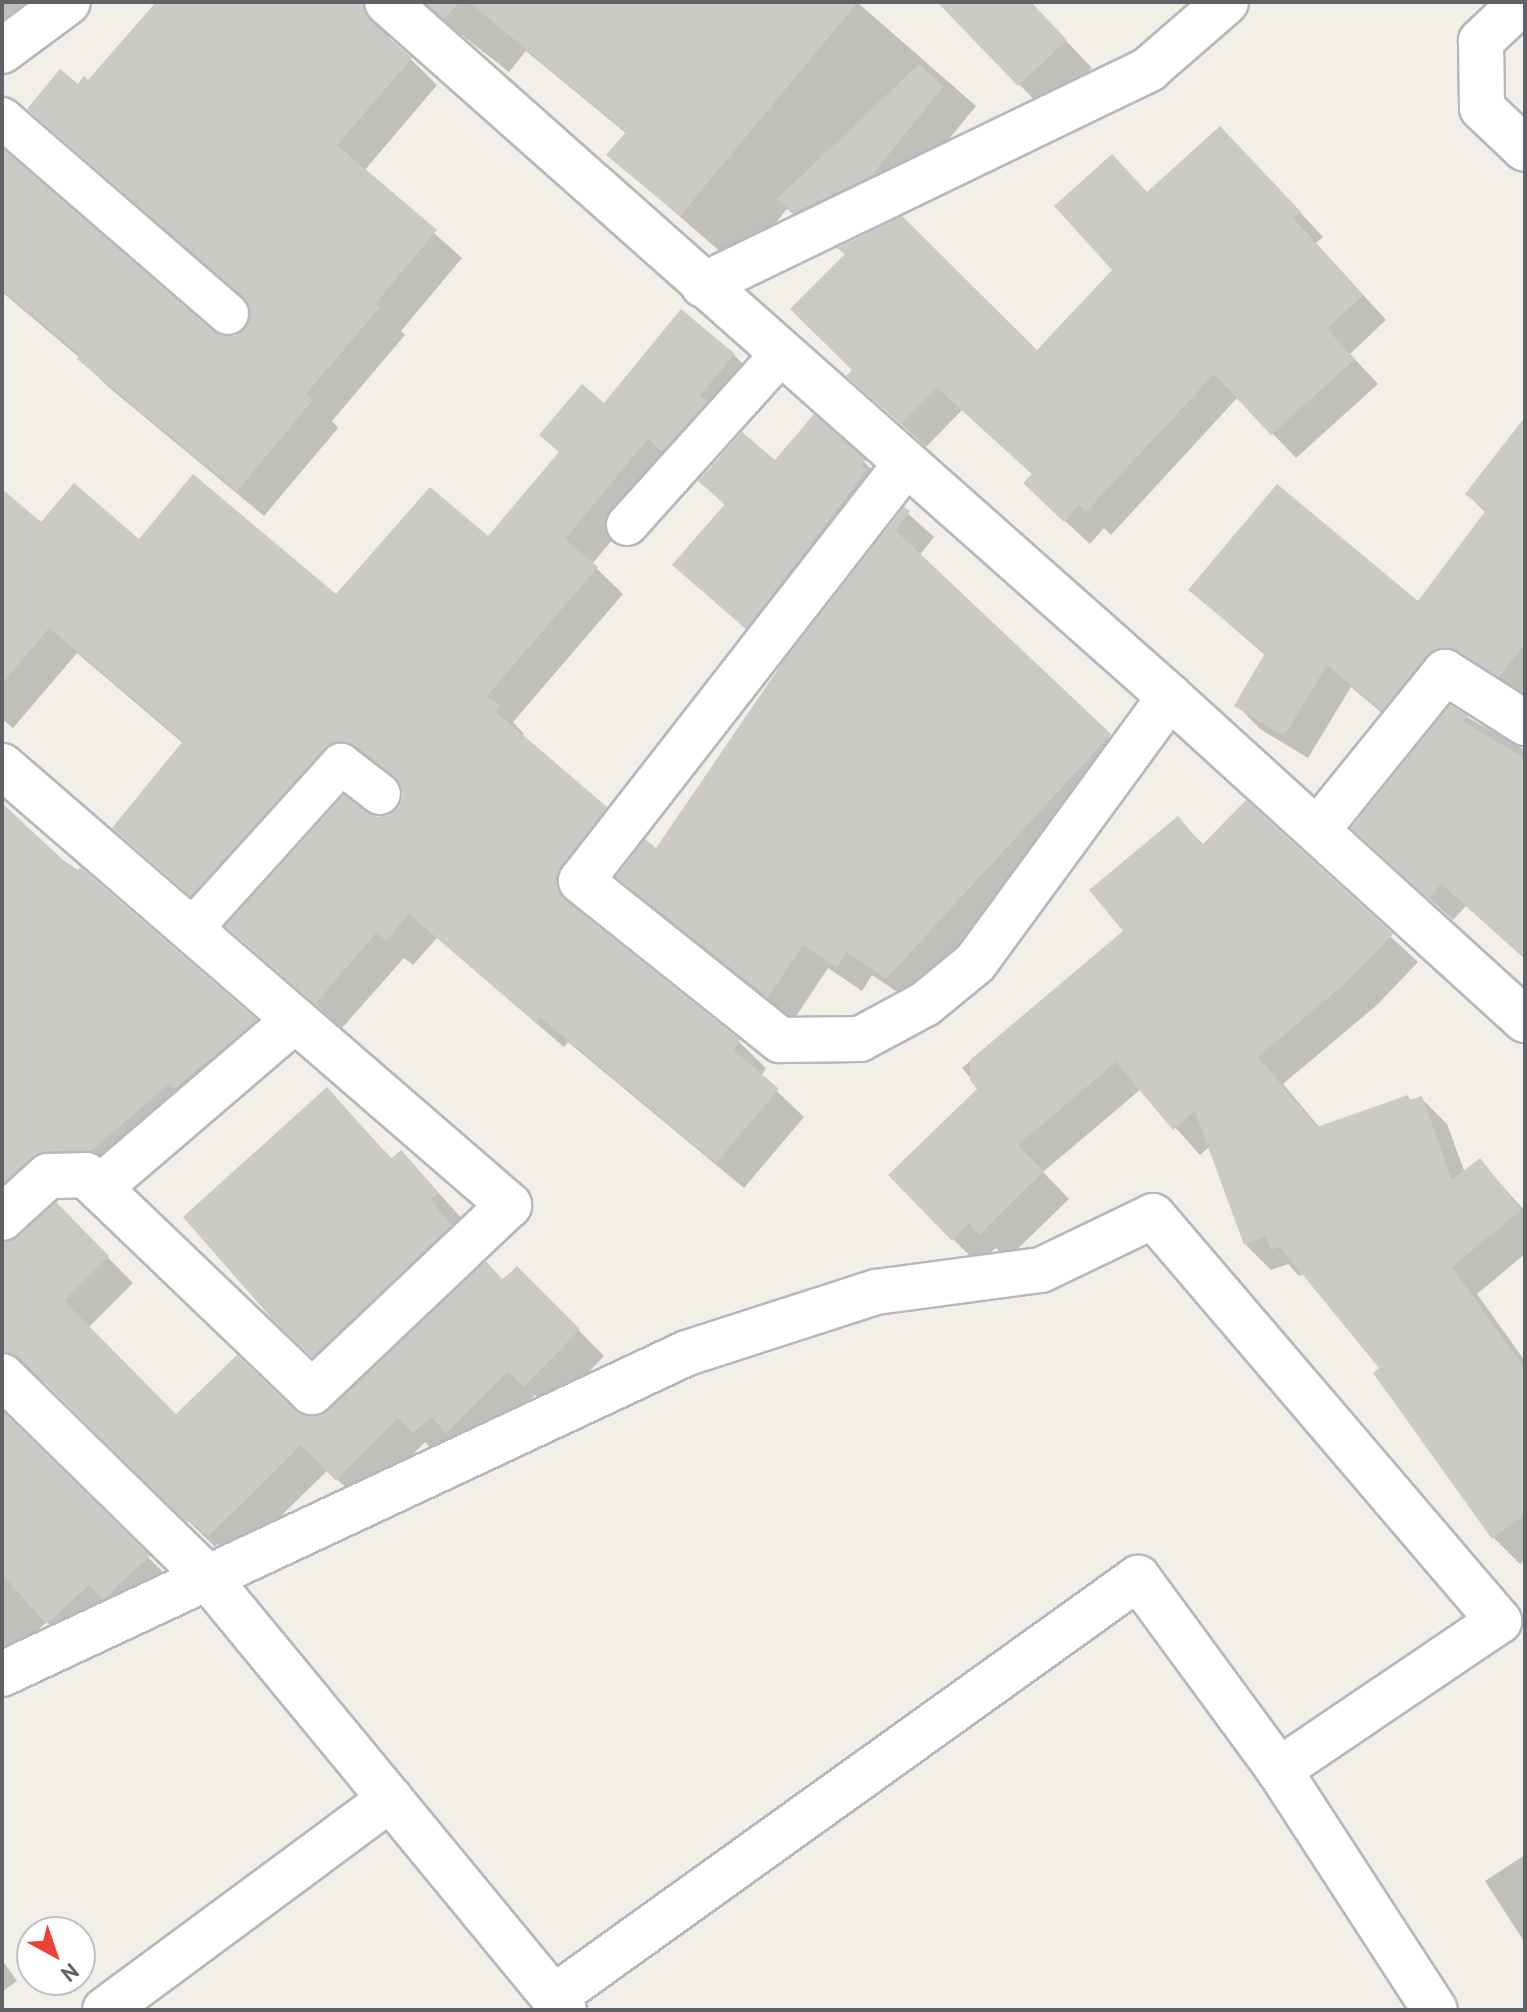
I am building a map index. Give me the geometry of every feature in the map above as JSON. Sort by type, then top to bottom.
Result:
[{"type":"street","points":[[2,51],[68,2]]},
{"type":"street","points":[[387,2],[1318,829],[1525,1020]]},
{"type":"street","points":[[703,285],[1149,69],[1226,2]]},
{"type":"street","points":[[1522,2],[1481,41],[1482,108],[1525,149]]},
{"type":"street","points":[[905,465],[581,881],[780,1040],[860,1039],[925,1004],[975,963],[1170,697]]},
{"type":"street","points":[[1318,829],[1445,672],[1525,723]]},
{"type":"street","points":[[2,766],[509,1205],[312,1392],[86,1175],[48,1176],[2,1218]]},
{"type":"street","points":[[99,1188],[295,1020]]},
{"type":"street","points":[[2,1674],[687,1353],[876,1292],[1041,1270],[1153,1216],[1499,1621],[1279,1770]]},
{"type":"street","points":[[2,1376],[207,1577],[559,2004],[1138,1578],[1279,1770],[1435,2010]]},
{"type":"street","points":[[105,2010],[390,1799]]},
{"type":"lane","points":[[2,118],[228,314]]},
{"type":"lane","points":[[627,525],[781,354]]},
{"type":"lane","points":[[191,930],[341,764],[380,794]]},
{"type":"building","points":[[156,2],[363,2],[370,21],[412,58],[337,145],[437,230],[376,303],[380,307],[306,394],[313,400],[237,491],[77,359],[80,355],[2,290],[2,148],[213,331],[223,336],[235,336],[246,328],[250,307],[243,297],[27,109],[60,69],[78,84],[84,76],[88,80]]},
{"type":"building","points":[[425,2],[459,2],[444,19]]},
{"type":"building","points":[[469,2],[858,2],[680,216],[606,155],[626,132]]},
{"type":"building","points":[[937,2],[1031,2],[1067,40],[1018,86]]},
{"type":"building","points":[[919,64],[943,87],[872,175],[794,213],[777,199]]},
{"type":"building","points":[[1220,126],[1301,212],[1293,218],[1363,295],[1327,329],[1355,359],[1271,435],[1214,374],[1086,512],[1079,505],[1064,522],[1023,483],[1032,474],[937,388],[901,424],[846,376],[852,370],[790,309],[845,254],[837,248],[902,216],[1037,350],[1112,270],[1054,206],[1112,154],[1147,192]]},
{"type":"building","points":[[681,309],[735,354],[700,395],[707,402],[662,451],[648,439],[565,539],[598,567],[487,696],[500,706],[495,711],[607,807],[561,866],[556,877],[558,889],[565,900],[740,1040],[734,1050],[779,1089],[716,1163],[540,1017],[536,1022],[409,914],[386,941],[376,933],[315,1004],[225,926],[344,795],[376,817],[388,815],[399,807],[403,796],[401,785],[355,746],[334,742],[324,749],[191,896],[112,828],[183,741],[49,628],[2,684],[2,489],[41,522],[74,483],[139,539],[193,474],[336,594],[430,487],[488,536],[559,452],[539,435],[582,384],[604,403]]},
{"type":"building","points":[[814,414],[866,460],[861,465],[867,470],[746,629],[672,565],[725,504],[698,481],[742,432],[775,460]]},
{"type":"building","points":[[1525,417],[1525,644],[1499,677],[1446,647],[1426,656],[1382,711],[1327,665],[1284,736],[1234,706],[1265,653],[1188,590],[1277,484],[1418,601],[1486,510],[1465,494]]},
{"type":"building","points":[[904,507],[910,511],[896,531],[1111,734],[886,979],[847,952],[837,968],[803,945],[768,998],[616,877],[645,839],[656,848],[783,662]]},
{"type":"building","points":[[1450,705],[1468,716],[1463,722],[1525,758],[1525,958],[1441,884],[1428,898],[1351,828]]},
{"type":"building","points":[[1246,800],[1393,934],[1350,979],[1258,1057],[1317,1127],[1408,1095],[1410,1100],[1422,1096],[1452,1180],[1480,1158],[1521,1210],[1452,1267],[1525,1369],[1525,1514],[1492,1539],[1373,1373],[1379,1368],[1280,1247],[1271,1250],[1266,1236],[1244,1245],[1195,1111],[1173,1130],[1116,1062],[1018,1145],[1044,1171],[979,1235],[969,1223],[952,1241],[888,1175],[977,1089],[970,1080],[970,1060],[1123,931],[1089,890],[1178,816],[1202,845]]},
{"type":"building","points":[[2,803],[63,860],[78,870],[80,867],[257,1020],[174,1089],[169,1084],[91,1151],[46,1151],[31,1158],[2,1184]]},
{"type":"building","points":[[327,1087],[391,1159],[401,1150],[439,1193],[430,1200],[452,1225],[312,1357],[273,1320],[183,1217]]},
{"type":"building","points":[[56,1202],[109,1256],[64,1301],[176,1414],[237,1355],[295,1410],[306,1416],[319,1416],[486,1261],[503,1280],[517,1266],[580,1329],[524,1387],[508,1371],[446,1433],[431,1417],[413,1433],[398,1418],[336,1481],[301,1445],[208,1537],[190,1520],[187,1523],[20,1358],[2,1352],[2,1242],[19,1236]]},
{"type":"building","points":[[2,1411],[150,1556],[103,1599],[89,1585],[46,1624],[2,1574]]}]
